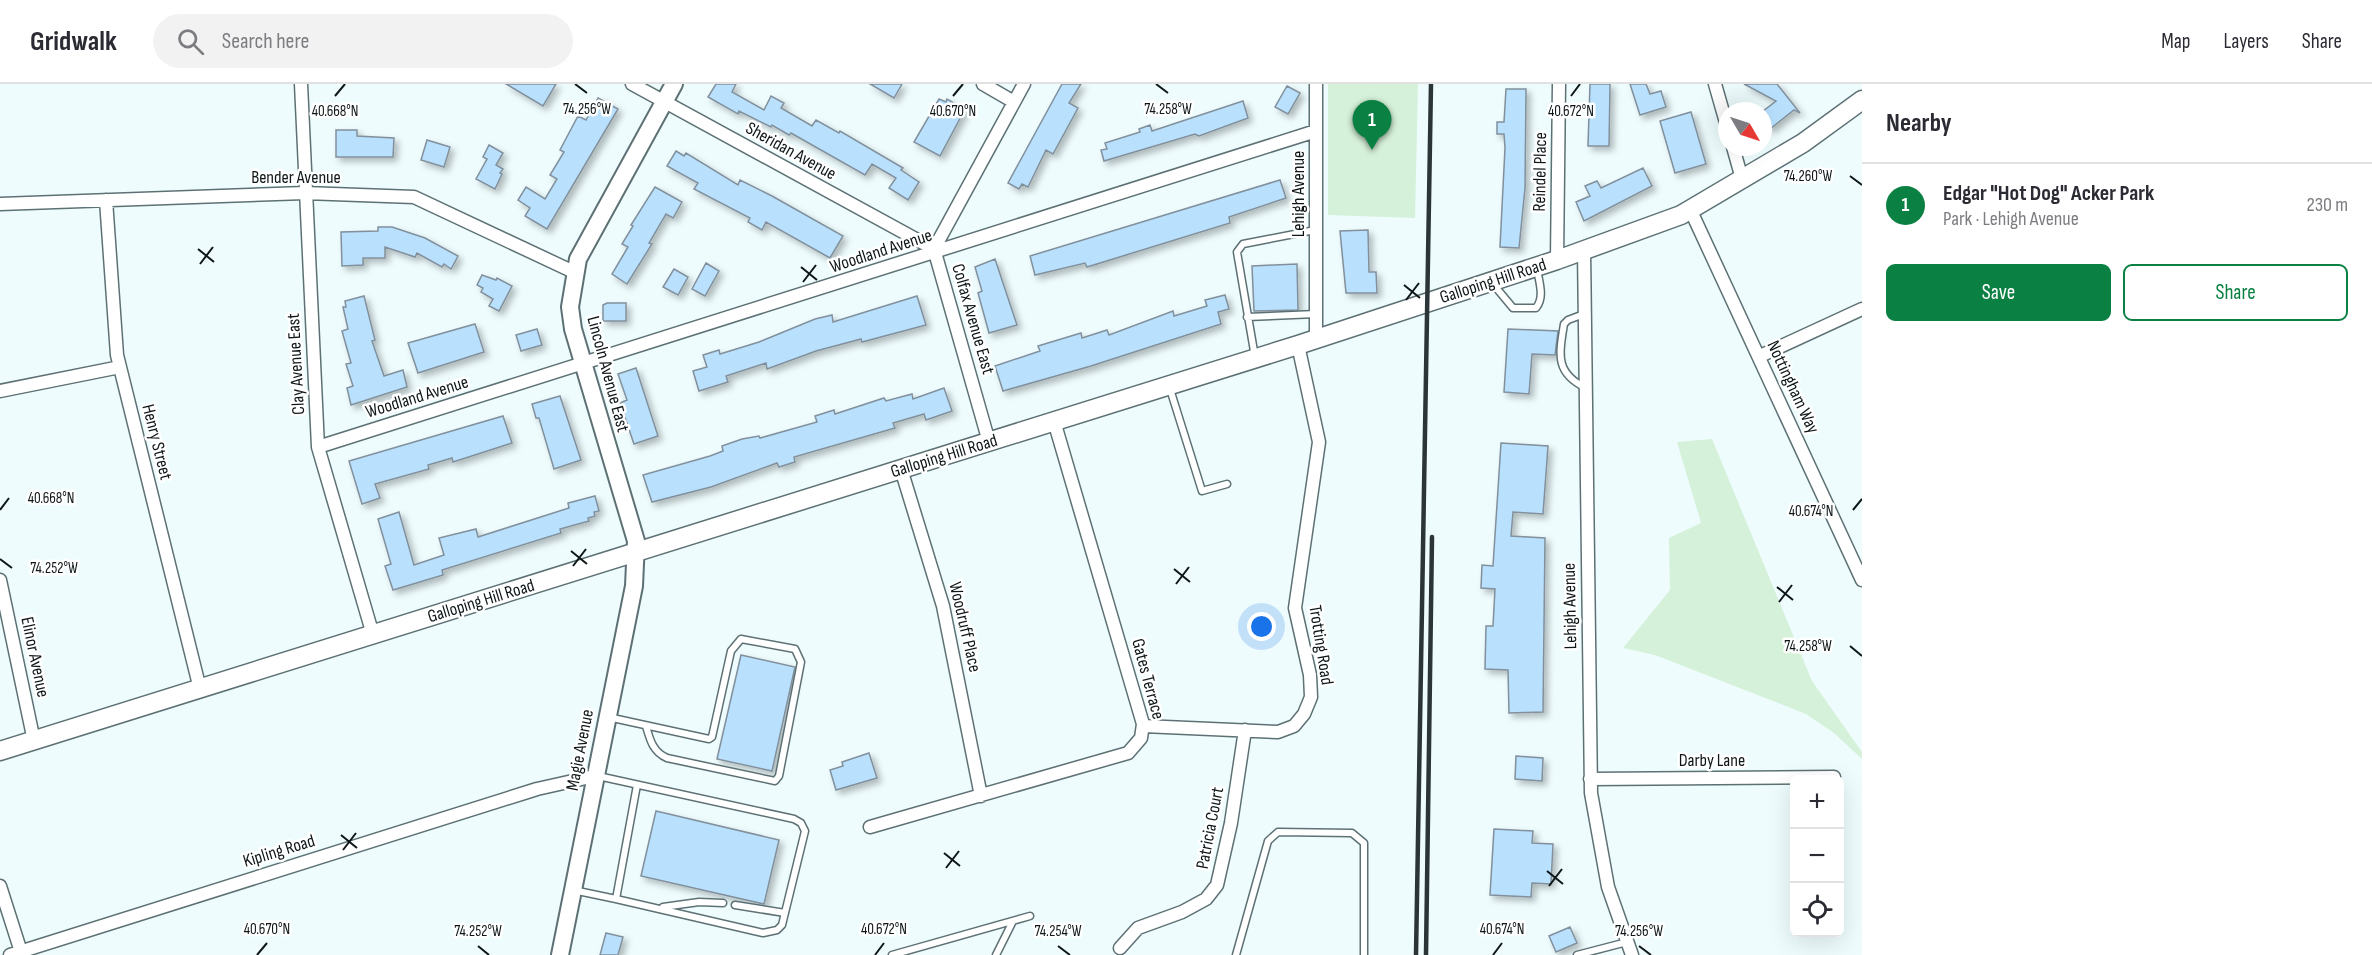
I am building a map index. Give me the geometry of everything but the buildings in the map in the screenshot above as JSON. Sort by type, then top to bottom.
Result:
[{"type":"main road","name":"Galloping Hill Road","points":[[0,751],[1298,345],[1557,260],[1681,215],[1803,143],[1862,100]]},
{"type":"street","name":"Clay Avenue East","points":[[301,84],[318,447],[373,635]]},
{"type":"street","name":"Sheridan Avenue","points":[[632,84],[934,251]]},
{"type":"street","name":"Lincoln Avenue East","points":[[636,552],[636,541],[573,329],[570,307],[578,259],[674,84]]},
{"type":"street","points":[[983,84],[1014,102]]},
{"type":"street","name":"Colfax Avenue East","points":[[989,442],[934,251],[1024,84]]},
{"type":"street","name":"Lehigh Avenue","points":[[1316,84],[1316,339]]},
{"type":"street","name":"Reindel Place","points":[[1557,260],[1559,84]]},
{"type":"street","points":[[1715,84],[1720,102]]},
{"type":"street","name":"Woodland Avenue","points":[[318,447],[584,365],[934,251],[1316,131]]},
{"type":"street","points":[[1736,156],[1742,179]]},
{"type":"street","name":"Bender Avenue","points":[[0,204],[305,193],[414,197],[576,273]]},
{"type":"street","name":"Henry Street","points":[[106,200],[120,367],[200,689]]},
{"type":"street","name":"Nottingham Way","points":[[1690,209],[1862,580]]},
{"type":"street","name":"Lehigh Avenue","points":[[1584,250],[1590,778],[1601,859],[1632,955]]},
{"type":"street","points":[[1760,356],[1862,309]]},
{"type":"street","name":"Trotting Road","points":[[1143,726],[1278,732],[1294,726],[1304,714],[1311,697],[1310,675],[1295,608],[1319,442],[1298,345]]},
{"type":"street","points":[[0,391],[120,367]]},
{"type":"street","name":"Gates Terrace","points":[[870,827],[1128,753],[1141,738],[1143,726],[1054,421]]},
{"type":"street","name":"Woodruff Place","points":[[901,469],[943,606],[981,796]]},
{"type":"street","name":"Magie Avenue","points":[[560,955],[634,586],[636,552]]},
{"type":"street","name":"Elinor Avenue","points":[[0,580],[34,741]]},
{"type":"street","name":"Patricia Court","points":[[1120,948],[1138,927],[1182,912],[1206,899],[1217,885],[1231,823],[1245,730]]},
{"type":"street","name":"Kipling Road","points":[[17,954],[537,789],[595,776]]},
{"type":"street","name":"Darby Lane","points":[[1590,778],[1790,777]]},
{"type":"street","points":[[0,886],[17,954]]},
{"type":"lane","points":[[1255,358],[1238,259],[1240,248],[1259,240],[1316,230]]},
{"type":"lane","points":[[1491,281],[1514,308],[1536,308],[1540,303],[1541,292],[1536,267]]},
{"type":"lane","points":[[1247,317],[1316,314]]},
{"type":"lane","points":[[1585,314],[1568,320],[1564,324],[1562,365],[1564,374],[1586,388]]},
{"type":"lane","points":[[1169,385],[1202,491],[1227,484]]},
{"type":"lane","points":[[607,717],[709,739],[712,737],[731,651],[735,643],[741,639],[795,649],[801,662],[779,776],[775,781],[667,758],[659,754],[651,743],[646,726]]},
{"type":"lane","points":[[573,890],[659,907],[763,933],[777,930],[782,925],[805,831],[801,823],[794,819],[595,776]]},
{"type":"lane","points":[[616,899],[637,785]]},
{"type":"lane","points":[[1236,955],[1268,841],[1278,832],[1353,833],[1361,838],[1364,843],[1364,955]]},
{"type":"lane","points":[[659,907],[699,902],[723,903]]},
{"type":"lane","points":[[735,905],[785,913]]},
{"type":"lane","points":[[892,955],[1030,916]]},
{"type":"lane","points":[[996,955],[1013,921]]},
{"type":"lane","points":[[1577,955],[1627,942]]},
{"type":"green space","points":[[1328,84],[1418,84],[1415,218],[1328,215]]},
{"type":"green space","points":[[1712,439],[1812,681],[1862,752],[1862,759],[1834,733],[1806,714],[1655,655],[1623,648],[1670,590],[1669,538],[1701,523],[1677,442]]},
{"type":"railway","points":[[1416,955],[1431,84]]},
{"type":"railway","points":[[1426,955],[1432,537]]},
{"type":"place","name":"Edgar \"Hot Dog\" Acker Park","points":[[1372,150]]}]
